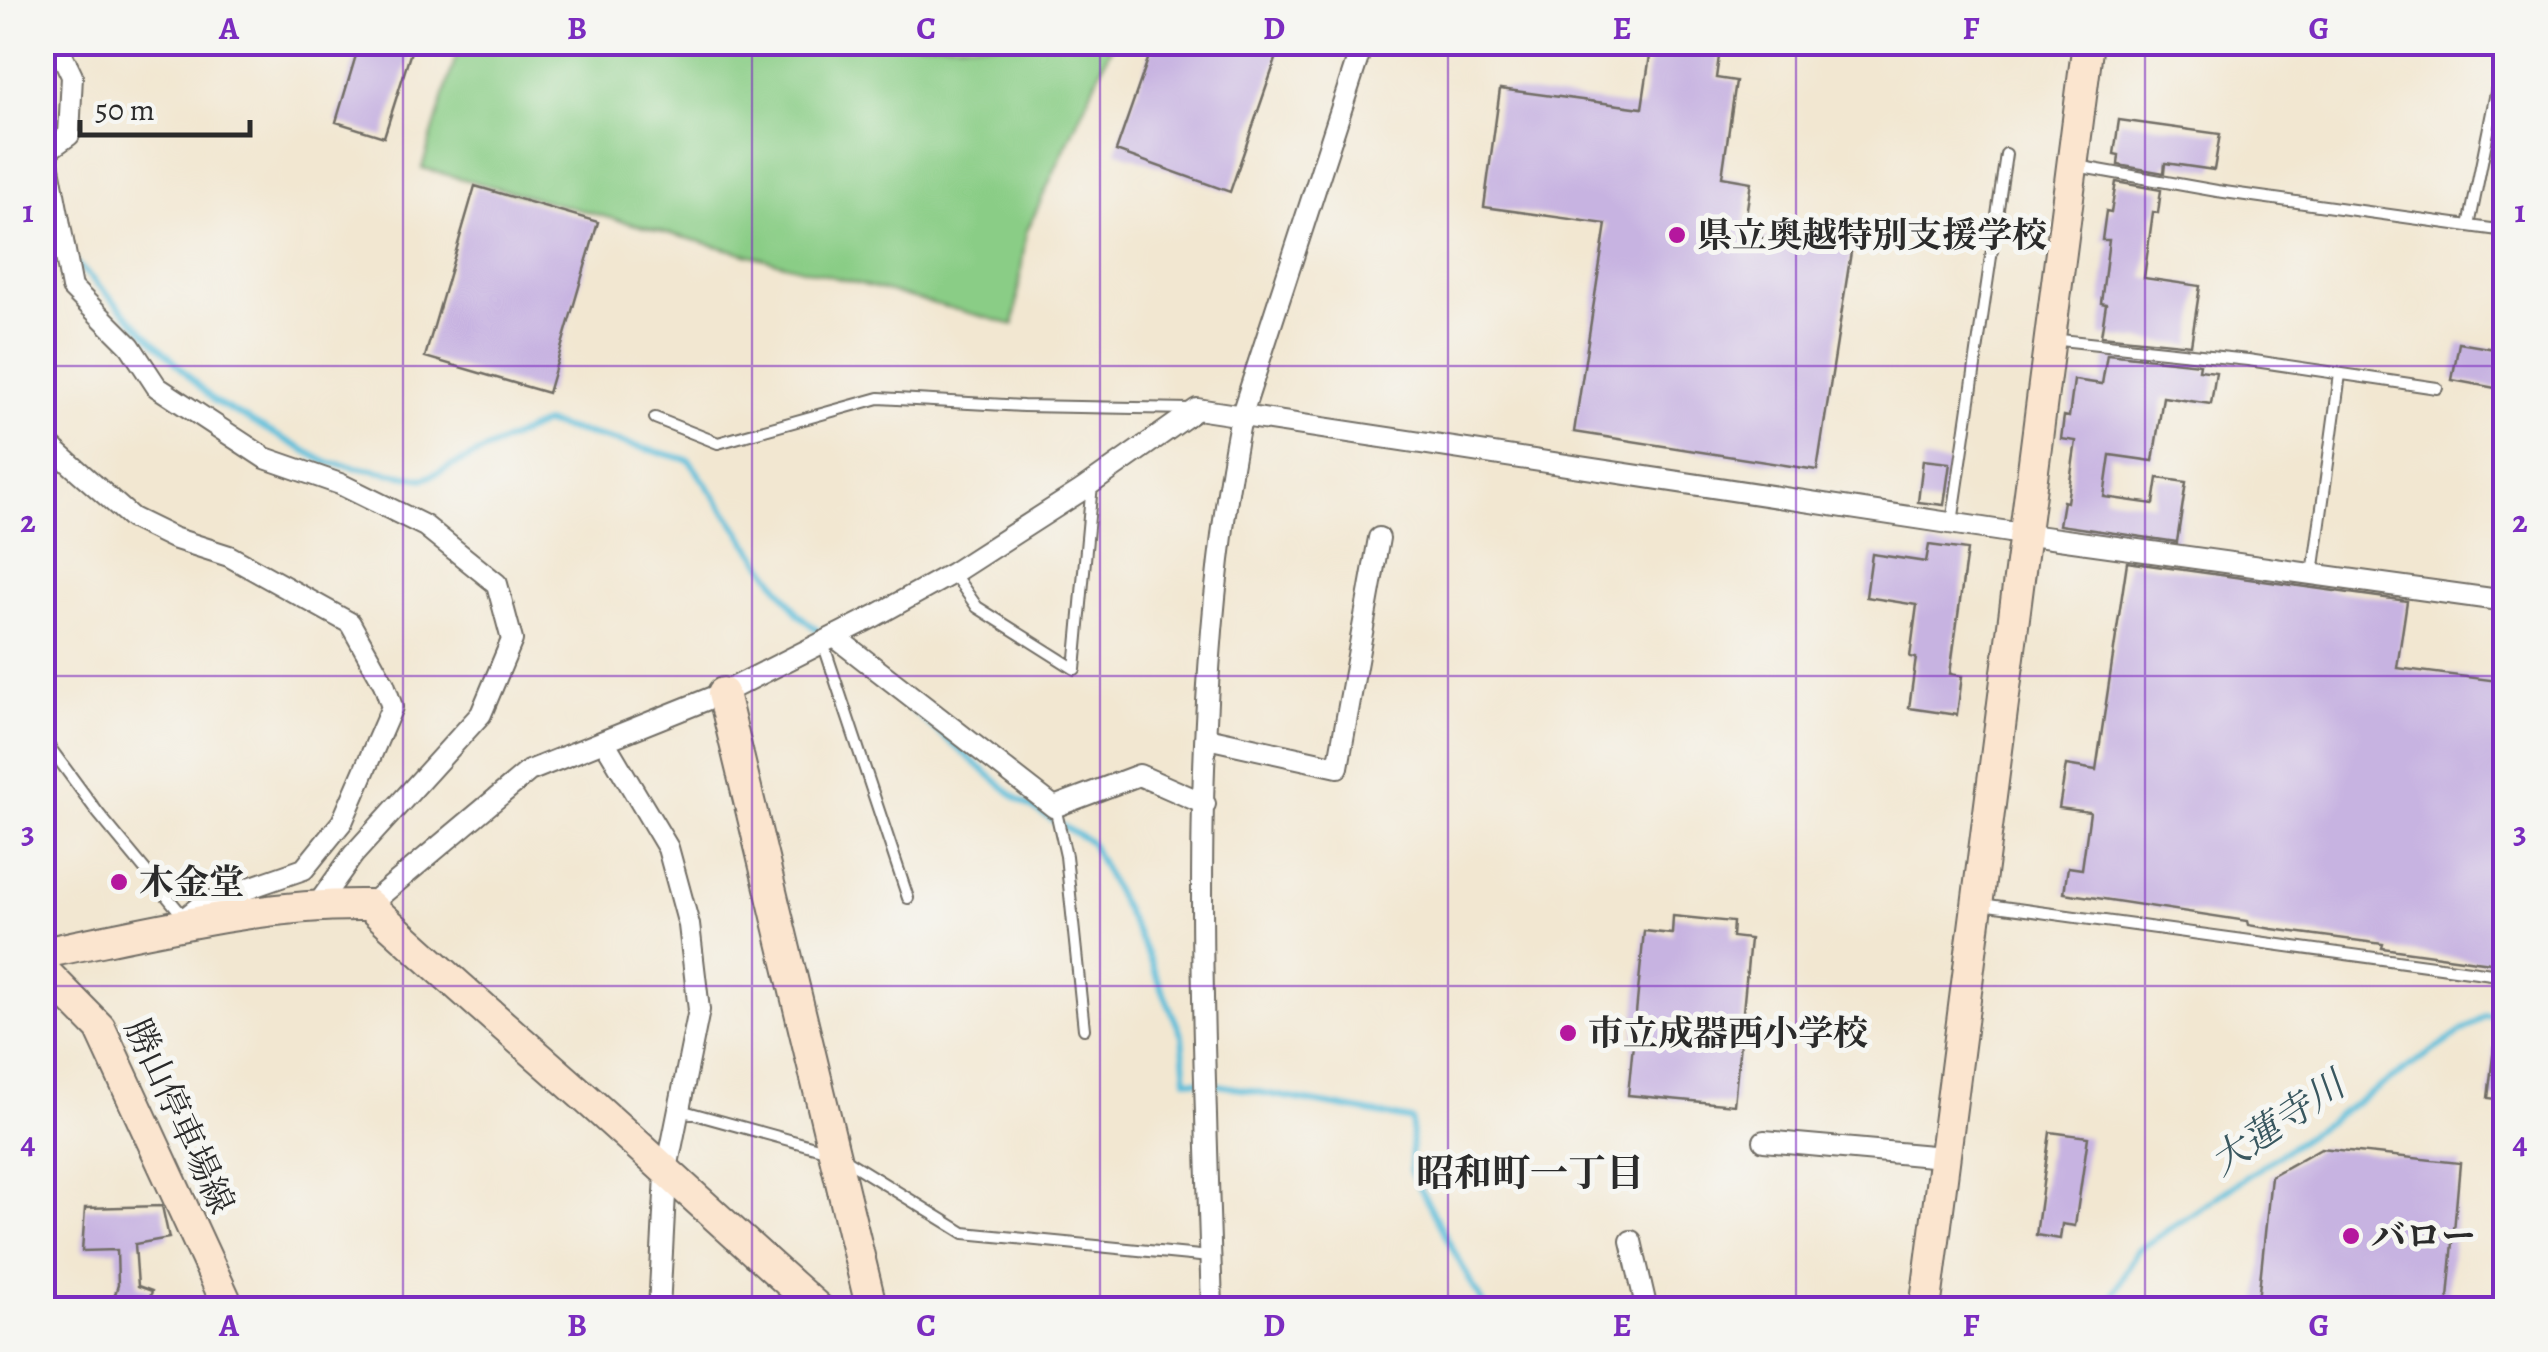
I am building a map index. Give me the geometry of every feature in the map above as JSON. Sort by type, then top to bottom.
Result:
[{"type":"street","points":[[56,42],[72,76],[69,135],[45,140],[72,288],[130,346],[157,387],[265,458],[340,484],[424,526],[497,584],[512,640],[481,714],[352,855],[318,904]]},
{"type":"street","points":[[1212,1310],[1200,896],[1211,634],[1229,475],[1240,417],[1363,42]]},
{"type":"street","points":[[1925,1310],[2088,42]]},
{"type":"street","points":[[369,905],[530,770],[724,693],[829,640],[953,572],[1092,484],[1196,410],[1952,524],[2502,601]]},
{"type":"street","points":[[42,439],[132,518],[173,538],[229,556],[350,622],[384,684],[392,707],[342,822],[304,869],[203,904],[180,922]]},
{"type":"street","points":[[1207,738],[1338,767],[1378,538]]},
{"type":"street","points":[[829,640],[1054,807],[1139,775],[1205,804]]},
{"type":"street","points":[[724,693],[872,1310]]},
{"type":"street","points":[[604,740],[668,848],[689,925],[699,1010],[666,1174],[660,1310]]},
{"type":"street","points":[[42,953],[180,922],[318,904],[369,905],[820,1310]]},
{"type":"street","name":"勝山停車場線","points":[[42,968],[100,1028],[230,1310]]},
{"type":"street","points":[[1764,1141],[1943,1157]]},
{"type":"street","points":[[1630,1240],[1647,1310]]},
{"type":"lane","points":[[2470,226],[2506,43]]},
{"type":"lane","points":[[1952,524],[2006,154]]},
{"type":"lane","points":[[2070,165],[2218,191],[2506,231]]},
{"type":"lane","points":[[2048,338],[2437,388]]},
{"type":"lane","points":[[2313,575],[2340,374]]},
{"type":"lane","points":[[655,418],[718,443],[879,398],[1196,410]]},
{"type":"lane","points":[[953,572],[977,608],[1075,669],[1092,484]]},
{"type":"lane","points":[[2502,601],[2506,553]]},
{"type":"lane","points":[[829,640],[908,898]]},
{"type":"lane","points":[[42,737],[180,922]]},
{"type":"lane","points":[[1054,807],[1066,856],[1084,1029]]},
{"type":"lane","points":[[1979,903],[2506,976]]},
{"type":"lane","points":[[680,1110],[834,1152],[964,1233],[1211,1257]]},
{"type":"green space","points":[[460,42],[1113,43],[1026,233],[1014,325],[422,168]]},
{"type":"building","points":[[360,42],[414,42],[384,137],[336,122]]},
{"type":"building","points":[[1154,42],[1282,42],[1230,192],[1116,151]]},
{"type":"building","points":[[1652,42],[1721,42],[1716,78],[1736,81],[1722,177],[1751,182],[1743,235],[1851,252],[1817,470],[1574,432],[1606,224],[1484,207],[1500,89],[1642,108]]},
{"type":"building","points":[[2119,120],[2220,134],[2214,170],[2165,163],[2164,173],[2118,165],[2119,155],[2114,154]]},
{"type":"building","points":[[2116,182],[2161,190],[2158,213],[2153,212],[2144,278],[2200,286],[2191,345],[2101,336],[2109,240],[2102,240]]},
{"type":"building","points":[[475,186],[598,222],[548,393],[425,357]]},
{"type":"building","points":[[2459,343],[2506,351],[2506,390],[2452,380]]},
{"type":"building","points":[[2107,354],[2200,364],[2199,370],[2216,372],[2211,404],[2163,397],[2153,461],[2110,455],[2104,497],[2154,504],[2158,478],[2186,482],[2177,542],[2059,525],[2063,501],[2067,502],[2076,441],[2061,439],[2064,416],[2069,417],[2074,380],[2102,384]]},
{"type":"building","points":[[1923,460],[1950,463],[1944,505],[1918,502]]},
{"type":"building","points":[[1929,545],[1967,550],[1950,674],[1962,676],[1957,715],[1909,708],[1916,658],[1910,657],[1917,605],[1866,597],[1872,554],[1926,562]]},
{"type":"building","points":[[2127,562],[2407,601],[2397,668],[2506,682],[2506,910],[2498,964],[2064,893],[2068,867],[2082,869],[2090,812],[2059,808],[2066,765],[2096,770]]},
{"type":"building","points":[[1673,916],[1733,922],[1732,937],[1750,939],[1734,1105],[1628,1095],[1644,931],[1672,934]]},
{"type":"building","points":[[2494,1047],[2506,1048],[2506,1100],[2488,1098]]},
{"type":"building","points":[[2050,1132],[2088,1137],[2075,1226],[2062,1224],[2060,1239],[2036,1235]]},
{"type":"building","points":[[2321,1148],[2460,1163],[2447,1310],[2257,1310],[2271,1176]]},
{"type":"building","points":[[162,1206],[169,1238],[135,1244],[138,1286],[152,1291],[146,1310],[110,1310],[118,1285],[117,1250],[82,1251],[85,1208]]},
{"type":"waterway","points":[[42,230],[56,243]]},
{"type":"waterway","points":[[72,259],[214,401],[326,462],[424,479],[544,423],[689,460],[798,614],[824,636]]},
{"type":"waterway","points":[[899,699],[1019,800],[1090,842],[1144,947],[1182,1036],[1186,1079],[1412,1120],[1411,1172],[1486,1310]]},
{"type":"waterway","name":"大蓮寺川","points":[[2106,1310],[2137,1251],[2486,1015],[2506,1018]]},
{"type":"place","name":"県立奥越特別支援学校","points":[[1677,235]]},
{"type":"place","name":"木金堂","points":[[119,882]]},
{"type":"place","name":"市立成器西小学校","points":[[1568,1033]]},
{"type":"place","name":"バロー","points":[[2351,1236]]},
{"type":"district","name":"昭和町一丁目","points":[[1530,1173]]}]
